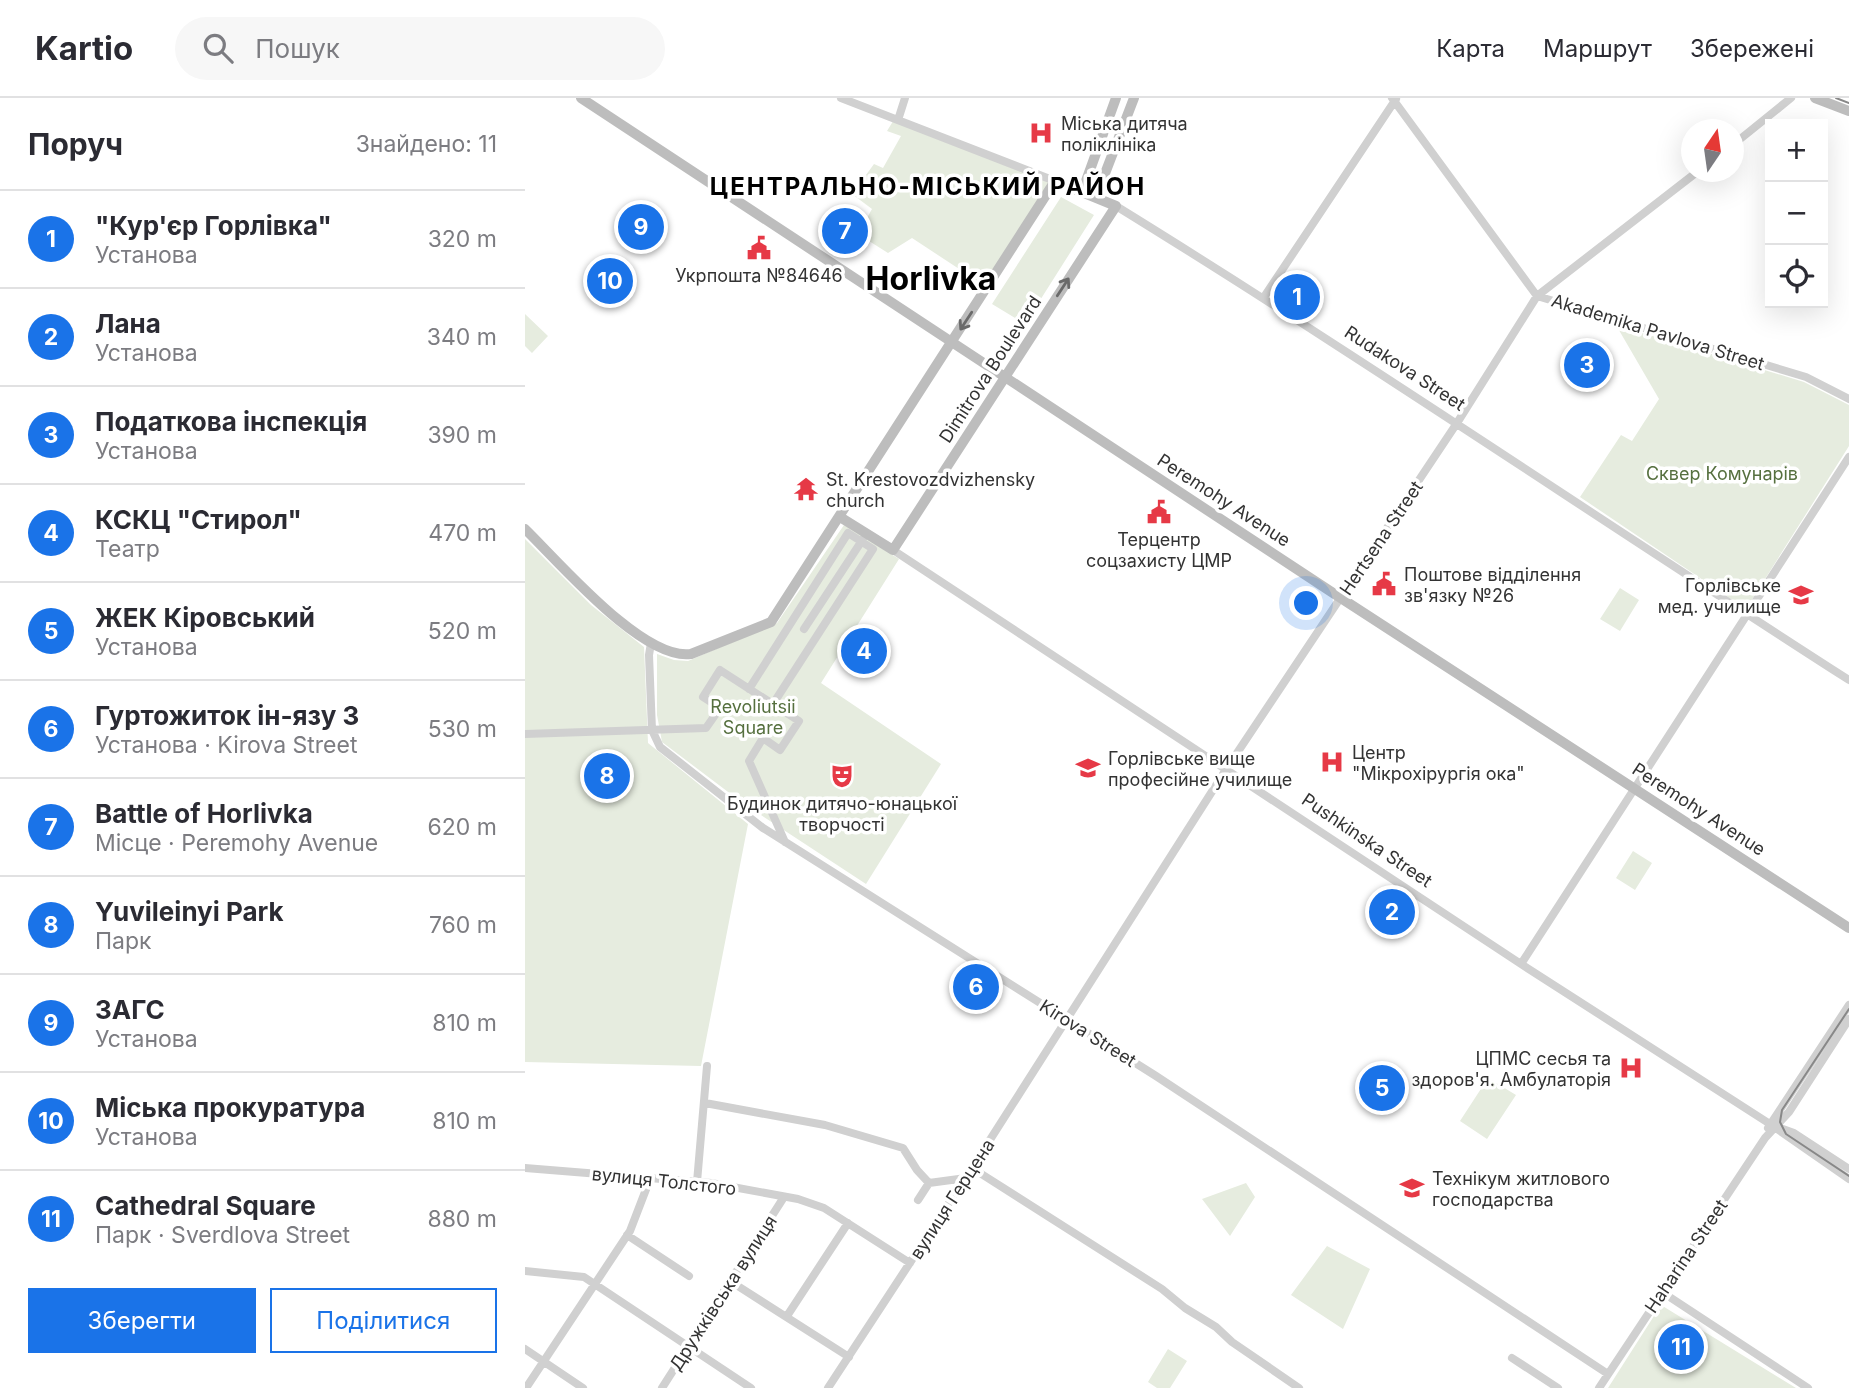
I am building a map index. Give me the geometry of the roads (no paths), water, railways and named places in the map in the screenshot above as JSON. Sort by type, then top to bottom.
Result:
[{"type":"street","name":"Peremohy Avenue","points":[[581,98],[1341,598],[1849,928]]},
{"type":"street","name":"Rudakova Street","points":[[841,98],[1116,206],[1264,297],[1849,680]]},
{"type":"street","points":[[898,120],[905,98]]},
{"type":"street","points":[[1082,191],[1116,98]]},
{"type":"street","points":[[1096,197],[1134,98]]},
{"type":"street","points":[[1744,136],[1791,98]]},
{"type":"street","points":[[1815,98],[1849,111]]},
{"type":"street","points":[[1264,297],[1395,99]]},
{"type":"street","name":"Akademika Pavlova Street","points":[[1395,99],[1537,296],[1806,377],[1849,399]]},
{"type":"street","points":[[525,529],[612,615],[651,643],[676,654],[691,654],[771,622],[1055,181]]},
{"type":"street","name":"Hertsena Street","points":[[1066,1019],[1227,768],[1457,423],[1537,296],[1684,182]]},
{"type":"street","name":"Dimitrova Boulevard","points":[[893,550],[1116,206]]},
{"type":"street","points":[[1521,964],[1849,457]]},
{"type":"street","name":"Pushkinska Street","points":[[840,517],[864,537],[893,550],[1521,964],[1774,1126],[1849,1179]]},
{"type":"street","points":[[749,689],[848,533],[864,537],[873,549],[773,704]]},
{"type":"street","points":[[804,629],[864,537]]},
{"type":"street","points":[[792,620],[815,636]]},
{"type":"street","points":[[651,643],[649,654],[652,730]]},
{"type":"street","points":[[525,734],[706,728],[719,708],[703,696],[720,670],[799,721],[780,750],[763,738],[749,761],[785,842]]},
{"type":"street","name":"Kirova Street","points":[[652,730],[660,747],[763,828],[1066,1019],[1608,1374]]},
{"type":"street","name":"Haharina Street","points":[[1599,1388],[1774,1126],[1849,1005]]},
{"type":"street","name":"вулиця Герцена","points":[[828,1388],[966,1178],[1066,1019]]},
{"type":"street","name":"Haharina Street","points":[[1774,1126],[1789,1112],[1849,1019]]},
{"type":"street","points":[[697,1182],[707,1066]]},
{"type":"street","points":[[705,1103],[825,1125],[903,1148],[929,1183]]},
{"type":"street","points":[[1789,1112],[1787,1120],[1794,1133]]},
{"type":"street","name":"Pushkinska Street","points":[[1774,1126],[1794,1133],[1849,1169]]},
{"type":"street","name":"вулиця Толстого","points":[[525,1168],[697,1182],[784,1197],[824,1208],[910,1263]]},
{"type":"street","points":[[972,1168],[1162,1289],[1299,1388]]},
{"type":"street","points":[[918,1200],[929,1183],[966,1178]]},
{"type":"street","points":[[526,1388],[627,1235],[650,1179]]},
{"type":"street","name":"Дружківська вулиця","points":[[662,1388],[784,1197]]},
{"type":"street","points":[[787,1316],[848,1223]]},
{"type":"street","points":[[627,1235],[689,1276]]},
{"type":"street","points":[[525,1272],[584,1277],[751,1388]]},
{"type":"street","points":[[730,1281],[849,1357]]},
{"type":"street","points":[[1661,1292],[1808,1388]]},
{"type":"street","points":[[525,1349],[583,1388]]},
{"type":"street","points":[[1512,1358],[1558,1388]]},
{"type":"tram line","points":[[1836,98],[1849,103]]},
{"type":"tram line","points":[[1849,1009],[1782,1110],[1780,1122],[1786,1134],[1849,1176]]},
{"type":"place","name":"Міська дитяча поліклініка","points":[[1041,133]]},
{"type":"place","name":"ЗАГС","points":[[641,227]]},
{"type":"place","name":"Battle of Horlivka","points":[[845,231]]},
{"type":"place","name":"Укрпошта №84646","points":[[759,248]]},
{"type":"place","name":"Міська прокуратура","points":[[610,281]]},
{"type":"place","name":"\"Кур'єр Горлівка\"","points":[[1297,297]]},
{"type":"place","name":"Податкова інспекція","points":[[1587,365]]},
{"type":"place","name":"St. Krestovozdvizhensky church","points":[[806,489]]},
{"type":"place","name":"Терцентр соцзахисту ЦМР","points":[[1159,512]]},
{"type":"place","name":"Поштове відділення зв'язку №26","points":[[1384,584]]},
{"type":"place","name":"Горлівське мед. училище","points":[[1801,595]]},
{"type":"place","name":"КСКЦ \"Стирол\"","points":[[864,651]]},
{"type":"place","name":"Центр \"Мікрохірургія ока\"","points":[[1332,762]]},
{"type":"place","name":"Горлівське вище професійне училище","points":[[1088,768]]},
{"type":"place","name":"Yuvileinyi Park","points":[[607,776]]},
{"type":"place","name":"Будинок дитячо-юнацької творчості","points":[[842,776]]},
{"type":"place","name":"Лана","points":[[1392,912]]},
{"type":"place","name":"Гуртожиток ін-язу 3","points":[[976,987]]},
{"type":"place","name":"ЦПМС сесья та здоров'я. Амбулаторія","points":[[1631,1068]]},
{"type":"place","name":"ЖЕК Кіровський","points":[[1382,1088]]},
{"type":"place","name":"Технікум житлового господарства","points":[[1412,1188]]},
{"type":"place","name":"Cathedral Square","points":[[1681,1347]]},
{"type":"district","name":"ЦЕНТРАЛЬНО-МІСЬКИЙ РАЙОН","points":[[928,186]]},
{"type":"district","name":"Horlivka","points":[[931,278]]},
{"type":"park label","name":"Сквер Комунарів","points":[[1722,473]]},
{"type":"park label","name":"Revoliutsii Square","points":[[753,716]]}]
